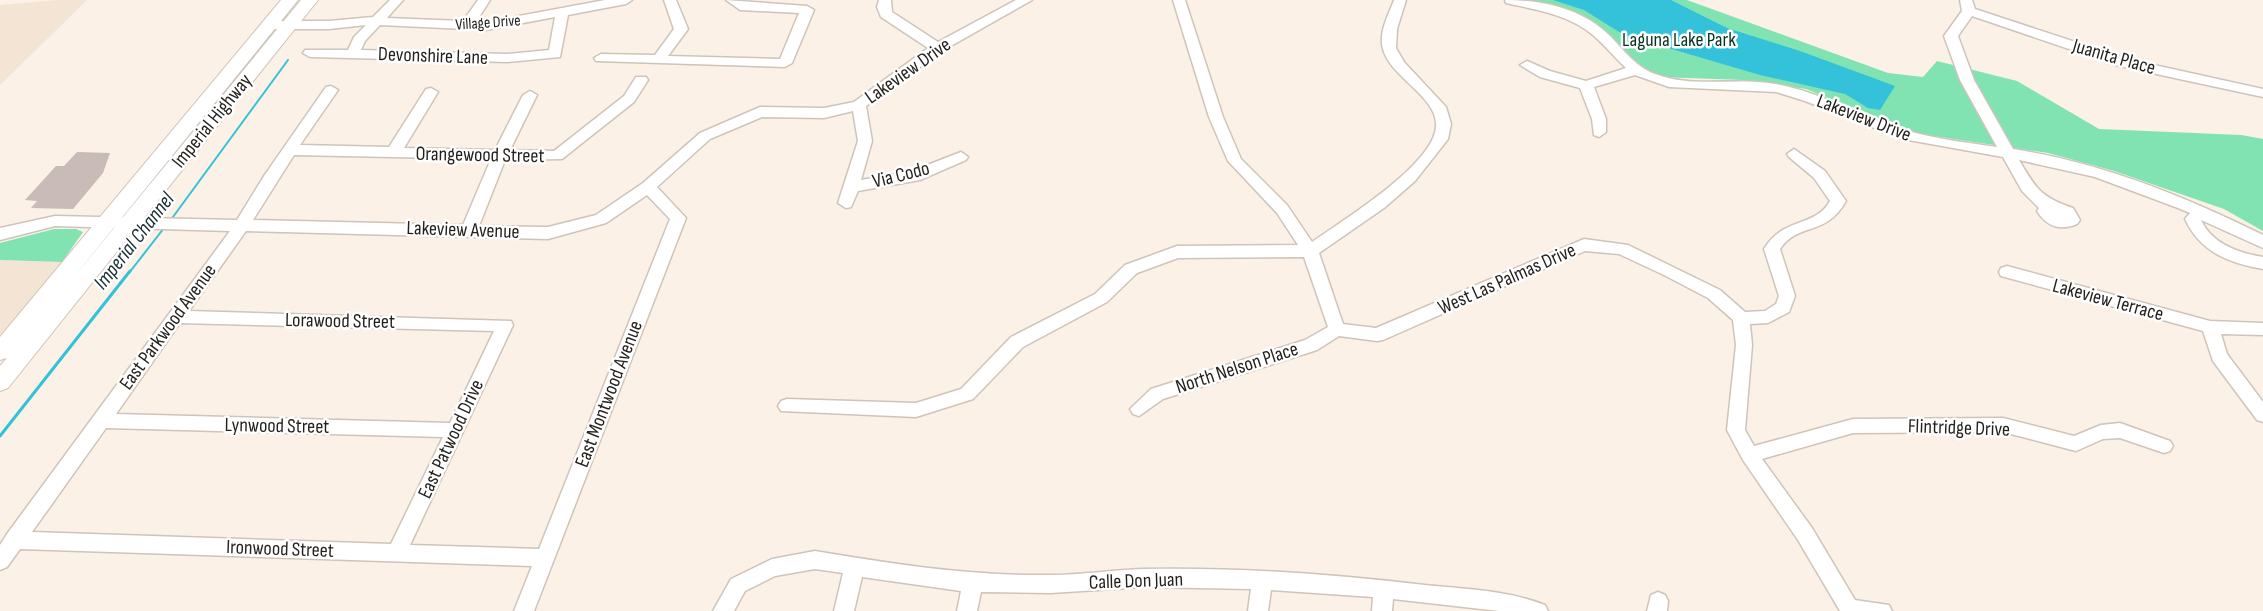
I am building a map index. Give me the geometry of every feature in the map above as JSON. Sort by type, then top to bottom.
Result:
[{"type":"main road","name":"Imperial Highway","points":[[0,352],[108,221],[285,17],[310,0]]},
{"type":"main road","name":"Imperial Highway","points":[[0,382],[130,222],[285,17]]},
{"type":"street","points":[[353,53],[359,40],[397,0]]},
{"type":"street","points":[[466,26],[484,0]]},
{"type":"street","name":"Village Drive","points":[[285,17],[329,25],[376,21],[466,26],[501,25],[626,0]]},
{"type":"street","points":[[658,60],[681,29],[670,0]]},
{"type":"street","points":[[601,58],[785,63],[807,10],[740,6],[732,0]]},
{"type":"street","points":[[885,0],[883,7],[886,14],[937,48]]},
{"type":"street","name":"Lakeview Drive","points":[[782,112],[824,113],[859,105],[937,48],[1026,0]]},
{"type":"street","points":[[1179,0],[1216,117],[1235,161],[1282,209],[1310,251],[1337,329]]},
{"type":"street","points":[[787,406],[916,410],[967,394],[1017,342],[1101,298],[1131,269],[1177,252],[1310,251],[1379,204],[1410,177],[1433,152],[1442,135],[1443,120],[1437,103],[1398,64],[1389,48],[1390,28],[1399,3],[1415,0]]},
{"type":"street","name":"Lakeview Drive","points":[[1511,0],[1556,10],[1584,23],[1601,34],[1636,70],[1666,82],[1757,85],[1785,90],[1815,98],[1906,135],[2080,168],[2149,189],[2203,211],[2263,242]]},
{"type":"street","points":[[1967,6],[1951,36],[1967,80],[2011,154],[2027,187],[2048,207]]},
{"type":"street","name":"Juanita Place","points":[[1967,6],[2124,63],[2263,93]]},
{"type":"street","name":"Devonshire Lane","points":[[310,53],[507,58],[555,54],[562,12]]},
{"type":"street","points":[[1527,65],[1545,74],[1586,85],[1636,70]]},
{"type":"street","name":"Orangewood Street","points":[[289,150],[557,156],[629,99],[641,80]]},
{"type":"street","points":[[1586,85],[1599,119],[1599,132]]},
{"type":"street","name":"East Parkwood Avenue","points":[[0,561],[242,225],[289,150],[331,90]]},
{"type":"street","points":[[393,153],[431,92]]},
{"type":"street","points":[[469,230],[500,155],[530,95]]},
{"type":"street","name":"Via Codo","points":[[859,105],[865,141],[852,187],[915,176],[961,157]]},
{"type":"street","name":"Lakeview Avenue","points":[[0,234],[55,221],[548,233],[601,219],[648,187],[705,136],[760,112],[782,112]]},
{"type":"street","points":[[1794,154],[1816,169],[1830,185],[1838,201],[1833,213],[1821,222],[1791,228],[1778,238],[1772,249],[1788,296],[1783,308],[1768,317],[1741,318],[1744,345],[1736,430],[1749,454],[1805,534],[1851,610],[1882,611]]},
{"type":"street","name":"East Montwood Avenue","points":[[524,611],[678,218],[648,187]]},
{"type":"street","points":[[846,203],[852,187]]},
{"type":"street","points":[[2203,211],[2193,219],[2197,231],[2226,252],[2245,261],[2263,263]]},
{"type":"street","name":"West Las Palmas Drive","points":[[1337,329],[1377,335],[1584,245],[1622,249],[1660,266],[1714,294],[1741,318]]},
{"type":"street","name":"Lakeview Terrace","points":[[2007,272],[2210,327],[2263,329]]},
{"type":"street","name":"Lorawood Street","points":[[175,317],[505,325]]},
{"type":"street","name":"East Patwood Drive","points":[[397,553],[505,325]]},
{"type":"street","points":[[2210,327],[2219,356],[2263,415]]},
{"type":"street","name":"North Nelson Place","points":[[1139,409],[1157,394],[1311,345],[1337,329]]},
{"type":"street","name":"Lynwood Street","points":[[100,421],[455,430]]},
{"type":"street","name":"Flintridge Drive","points":[[1749,454],[1853,426],[2003,425],[2076,444],[2102,429],[2113,428],[2164,446]]},
{"type":"street","name":"Ironwood Street","points":[[14,540],[545,558]]},
{"type":"street","name":"Calle Don Juan","points":[[723,611],[738,585],[772,568],[815,560],[910,576],[973,583],[1051,585],[1145,578],[1262,581],[1384,589],[1538,611]]},
{"type":"street","points":[[844,611],[855,566]]},
{"type":"street","points":[[1258,611],[1262,581]]},
{"type":"street","points":[[967,611],[973,583]]},
{"type":"street","points":[[1382,611],[1384,589]]},
{"type":"shaded area","points":[[87,0],[0,85],[0,5]]},
{"type":"shaded area","points":[[0,260],[62,262],[0,336]]},
{"type":"green space","name":"Laguna Lake Park","points":[[1521,0],[1687,0],[1888,73],[1923,77],[1937,61],[2017,81],[2099,129],[2241,135],[2263,139],[2263,231],[2224,209],[2114,171],[2048,153],[1914,133],[1806,89],[1743,80],[1660,77],[1638,67],[1603,29],[1580,15],[1557,7]]},
{"type":"green space","points":[[54,229],[76,229],[83,232],[62,262],[0,260],[0,243]]},
{"type":"water","points":[[1553,0],[1671,0],[1727,28],[1800,51],[1895,86],[1880,110],[1868,108],[1845,94],[1760,75],[1624,35],[1584,10]]},
{"type":"building","points":[[77,152],[110,153],[103,173],[73,209],[31,208],[37,201],[25,200],[56,166],[64,166]]},
{"type":"waterway","name":"Imperial Channel","points":[[170,221],[288,60]]},
{"type":"waterway","name":"Imperial Channel","points":[[129,273],[164,228]]},
{"type":"waterway","name":"Imperial Channel","points":[[0,436],[130,271]]}]
